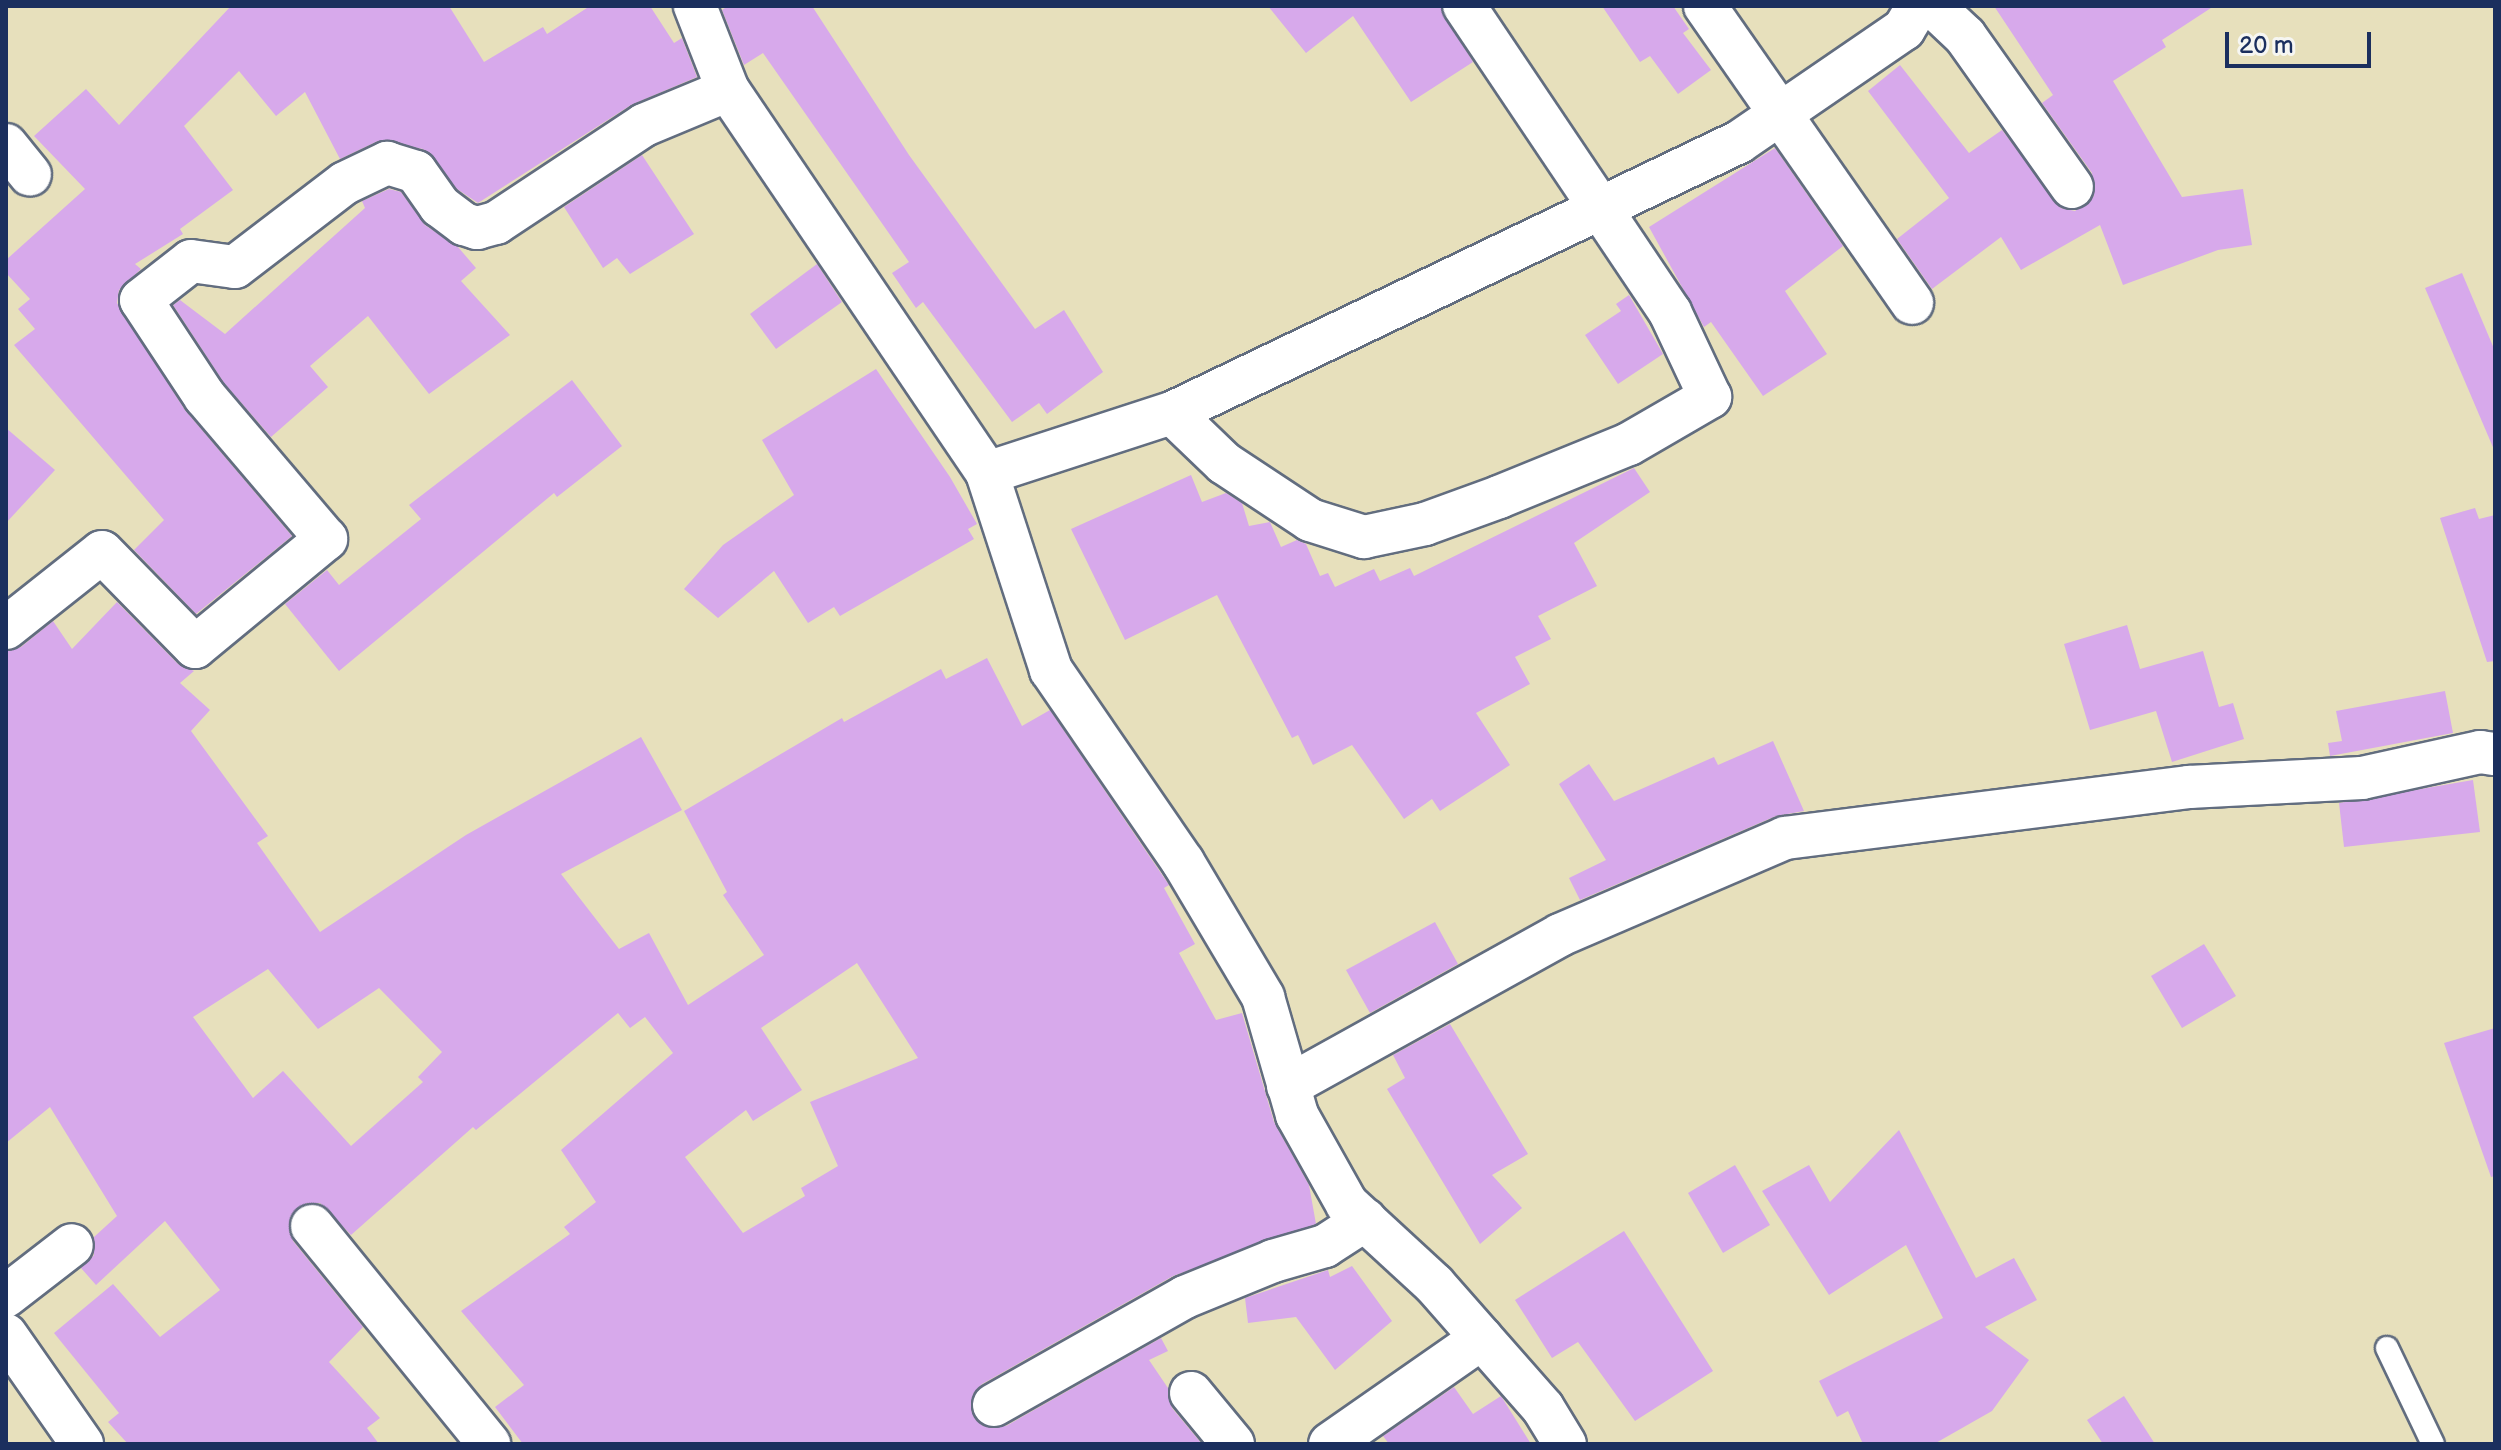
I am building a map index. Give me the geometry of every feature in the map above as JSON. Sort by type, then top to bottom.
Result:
[{"type":"street","points":[[695,6],[728,90],[987,473],[1051,670],[1183,862],[1263,997],[1297,1115],[1347,1204],[1434,1284],[1543,1408],[1565,1444]]},
{"type":"street","points":[[1172,413],[1224,463],[1310,520],[1364,537],[1425,524],[1629,444],[1710,397],[1670,312],[1464,6]]},
{"type":"street","points":[[1705,6],[1912,303]]},
{"type":"street","points":[[987,473],[1172,413],[1739,142],[1904,29],[1918,6]]},
{"type":"street","points":[[1933,6],[1965,36],[2072,187]]},
{"type":"street","points":[[6,628],[102,552],[195,647],[326,539],[205,397],[141,300],[191,261],[235,267],[345,183],[387,163],[416,172],[440,206],[464,224],[477,228],[496,223],[644,125],[728,90]]},
{"type":"street","points":[[1288,1086],[1560,935],[1785,838],[2189,787],[2362,778],[2480,752],[2495,754]]},
{"type":"street","points":[[994,1405],[1185,1297],[1273,1261],[1325,1246],[1365,1220]]},
{"type":"street","points":[[312,1226],[489,1444]]},
{"type":"street","points":[[6,1296],[72,1245]]},
{"type":"street","points":[[6,1335],[82,1444]]},
{"type":"street","points":[[1330,1444],[1482,1338]]},
{"type":"street","points":[[1191,1393],[1233,1444]]},
{"type":"lane","points":[[2387,1348],[2433,1444]]},
{"type":"building","points":[[231,6],[449,6],[484,62],[543,27],[547,34],[590,6],[650,6],[674,43],[682,38],[697,77],[631,105],[478,203],[457,189],[423,149],[378,141],[340,159],[305,92],[276,116],[239,71],[184,126],[233,190],[180,229],[183,234],[135,264],[141,269],[119,290],[117,303],[185,410],[292,536],[196,614],[134,550],[164,520],[14,345],[35,329],[18,309],[30,299],[6,273],[6,260],[85,189],[34,136],[86,89],[119,125]]},
{"type":"building","points":[[728,6],[812,6],[909,155],[1035,329],[1064,310],[1103,372],[1047,414],[1039,403],[1012,422],[923,302],[916,308],[892,273],[909,262],[763,53],[744,65],[722,10]]},
{"type":"building","points":[[1268,6],[1440,6],[1473,62],[1411,102],[1353,16],[1306,53]]},
{"type":"building","points":[[1602,6],[1673,6],[1689,29],[1683,33],[1711,70],[1678,94],[1650,56],[1640,62]]},
{"type":"building","points":[[1994,6],[2214,6],[2162,40],[2166,47],[2113,81],[2182,197],[2243,189],[2252,245],[2218,250],[2123,285],[2100,225],[2021,270],[2001,237],[1932,289],[1897,239],[1949,198],[1868,91],[1900,65],[1969,153],[2002,130],[2061,208],[2075,211],[2094,196],[2092,173],[2042,103],[2053,95]]},
{"type":"building","points":[[1775,148],[1843,246],[1785,291],[1827,354],[1763,396],[1711,322],[1704,327],[1649,227]]},
{"type":"building","points":[[642,155],[694,234],[630,274],[617,258],[603,268],[564,207]]},
{"type":"building","points":[[389,189],[401,192],[425,225],[458,247],[476,268],[461,281],[510,335],[429,394],[368,316],[310,366],[328,387],[271,437],[224,383],[173,305],[180,300],[225,334],[365,208],[362,201]]},
{"type":"building","points":[[817,264],[842,302],[776,349],[750,314]]},
{"type":"building","points":[[2462,273],[2495,351],[2495,452],[2425,288]]},
{"type":"building","points":[[1629,295],[1663,354],[1618,384],[1585,335],[1621,311],[1616,304]]},
{"type":"building","points":[[876,369],[950,477],[977,524],[968,529],[974,539],[840,616],[834,607],[808,623],[774,571],[718,618],[684,589],[723,545],[794,495],[762,440]]},
{"type":"building","points":[[572,380],[622,446],[557,497],[554,493],[339,671],[285,604],[327,570],[339,585],[421,519],[409,505]]},
{"type":"building","points":[[6,428],[55,470],[6,523]]},
{"type":"building","points":[[1634,468],[1650,492],[1574,543],[1597,586],[1538,616],[1551,639],[1515,657],[1530,684],[1476,713],[1510,765],[1440,811],[1432,799],[1404,819],[1352,745],[1313,765],[1298,735],[1292,738],[1217,595],[1125,640],[1071,529],[1191,475],[1202,502],[1226,493],[1242,503],[1249,526],[1270,522],[1281,547],[1297,540],[1306,544],[1320,576],[1328,573],[1335,587],[1374,569],[1380,581],[1410,568],[1414,576]]},
{"type":"building","points":[[2475,508],[2479,519],[2495,515],[2495,661],[2487,662],[2440,518]]},
{"type":"building","points":[[117,602],[178,664],[194,671],[180,683],[210,710],[191,731],[268,836],[257,843],[320,932],[466,835],[641,737],[682,810],[561,874],[619,949],[649,933],[688,1005],[764,955],[723,895],[727,892],[684,811],[842,718],[844,722],[941,669],[946,679],[987,658],[1022,726],[1050,710],[1169,885],[1164,888],[1195,944],[1179,953],[1216,1020],[1242,1013],[1274,1122],[1309,1185],[1316,1224],[1173,1276],[982,1384],[973,1394],[973,1416],[983,1426],[1006,1426],[1161,1338],[1168,1351],[1149,1360],[1168,1388],[1172,1408],[1202,1444],[523,1444],[495,1407],[524,1385],[461,1311],[570,1234],[564,1227],[596,1202],[561,1150],[673,1053],[645,1017],[630,1028],[618,1013],[476,1130],[473,1127],[351,1235],[320,1203],[307,1203],[290,1217],[293,1241],[363,1327],[329,1362],[380,1418],[367,1428],[379,1444],[128,1444],[108,1422],[119,1413],[54,1333],[113,1284],[160,1337],[220,1290],[165,1221],[96,1285],[81,1268],[94,1255],[94,1237],[117,1216],[50,1107],[6,1143],[6,651],[21,647],[53,621],[72,649]],"holes":[[[857,963],[918,1058],[810,1102],[838,1166],[801,1188],[805,1196],[743,1233],[685,1157],[746,1110],[753,1121],[802,1090],[761,1028]],[[268,969],[318,1029],[379,988],[442,1052],[418,1077],[423,1082],[351,1146],[283,1071],[253,1098],[193,1017]]]},
{"type":"building","points":[[2127,625],[2140,669],[2203,651],[2219,707],[2233,703],[2244,739],[2172,762],[2156,711],[2090,730],[2064,644]]},
{"type":"building","points":[[2445,691],[2453,733],[2330,756],[2328,743],[2342,741],[2336,711]]},
{"type":"building","points":[[1773,741],[1804,811],[1776,816],[1580,900],[1569,878],[1606,860],[1559,784],[1589,764],[1614,801],[1714,757],[1718,765]]},
{"type":"building","points":[[2473,780],[2480,832],[2344,847],[2339,803]]},
{"type":"building","points":[[1435,922],[1458,964],[1370,1013],[1346,970]]},
{"type":"building","points":[[2204,944],[2236,996],[2182,1028],[2151,976]]},
{"type":"building","points":[[1450,1024],[1528,1154],[1492,1175],[1522,1208],[1480,1244],[1387,1089],[1405,1078],[1393,1055]]},
{"type":"building","points":[[2495,1028],[2495,1176],[2491,1177],[2444,1043]]},
{"type":"building","points":[[1899,1130],[1976,1278],[2014,1258],[2037,1300],[1985,1327],[2029,1360],[1992,1411],[1934,1444],[1863,1444],[1848,1411],[1837,1417],[1819,1381],[1943,1318],[1906,1245],[1829,1295],[1762,1191],[1809,1165],[1830,1202]]},
{"type":"building","points":[[1735,1165],[1770,1225],[1723,1253],[1688,1193]]},
{"type":"building","points":[[1624,1231],[1713,1371],[1635,1421],[1578,1342],[1552,1358],[1515,1300]]},
{"type":"building","points":[[1352,1266],[1392,1321],[1335,1370],[1296,1317],[1248,1323],[1245,1298],[1328,1270],[1330,1277]]},
{"type":"building","points":[[1454,1387],[1473,1414],[1501,1396],[1531,1444],[1389,1444],[1383,1436]]},
{"type":"building","points":[[2124,1396],[2155,1444],[2103,1444],[2087,1420]]}]
